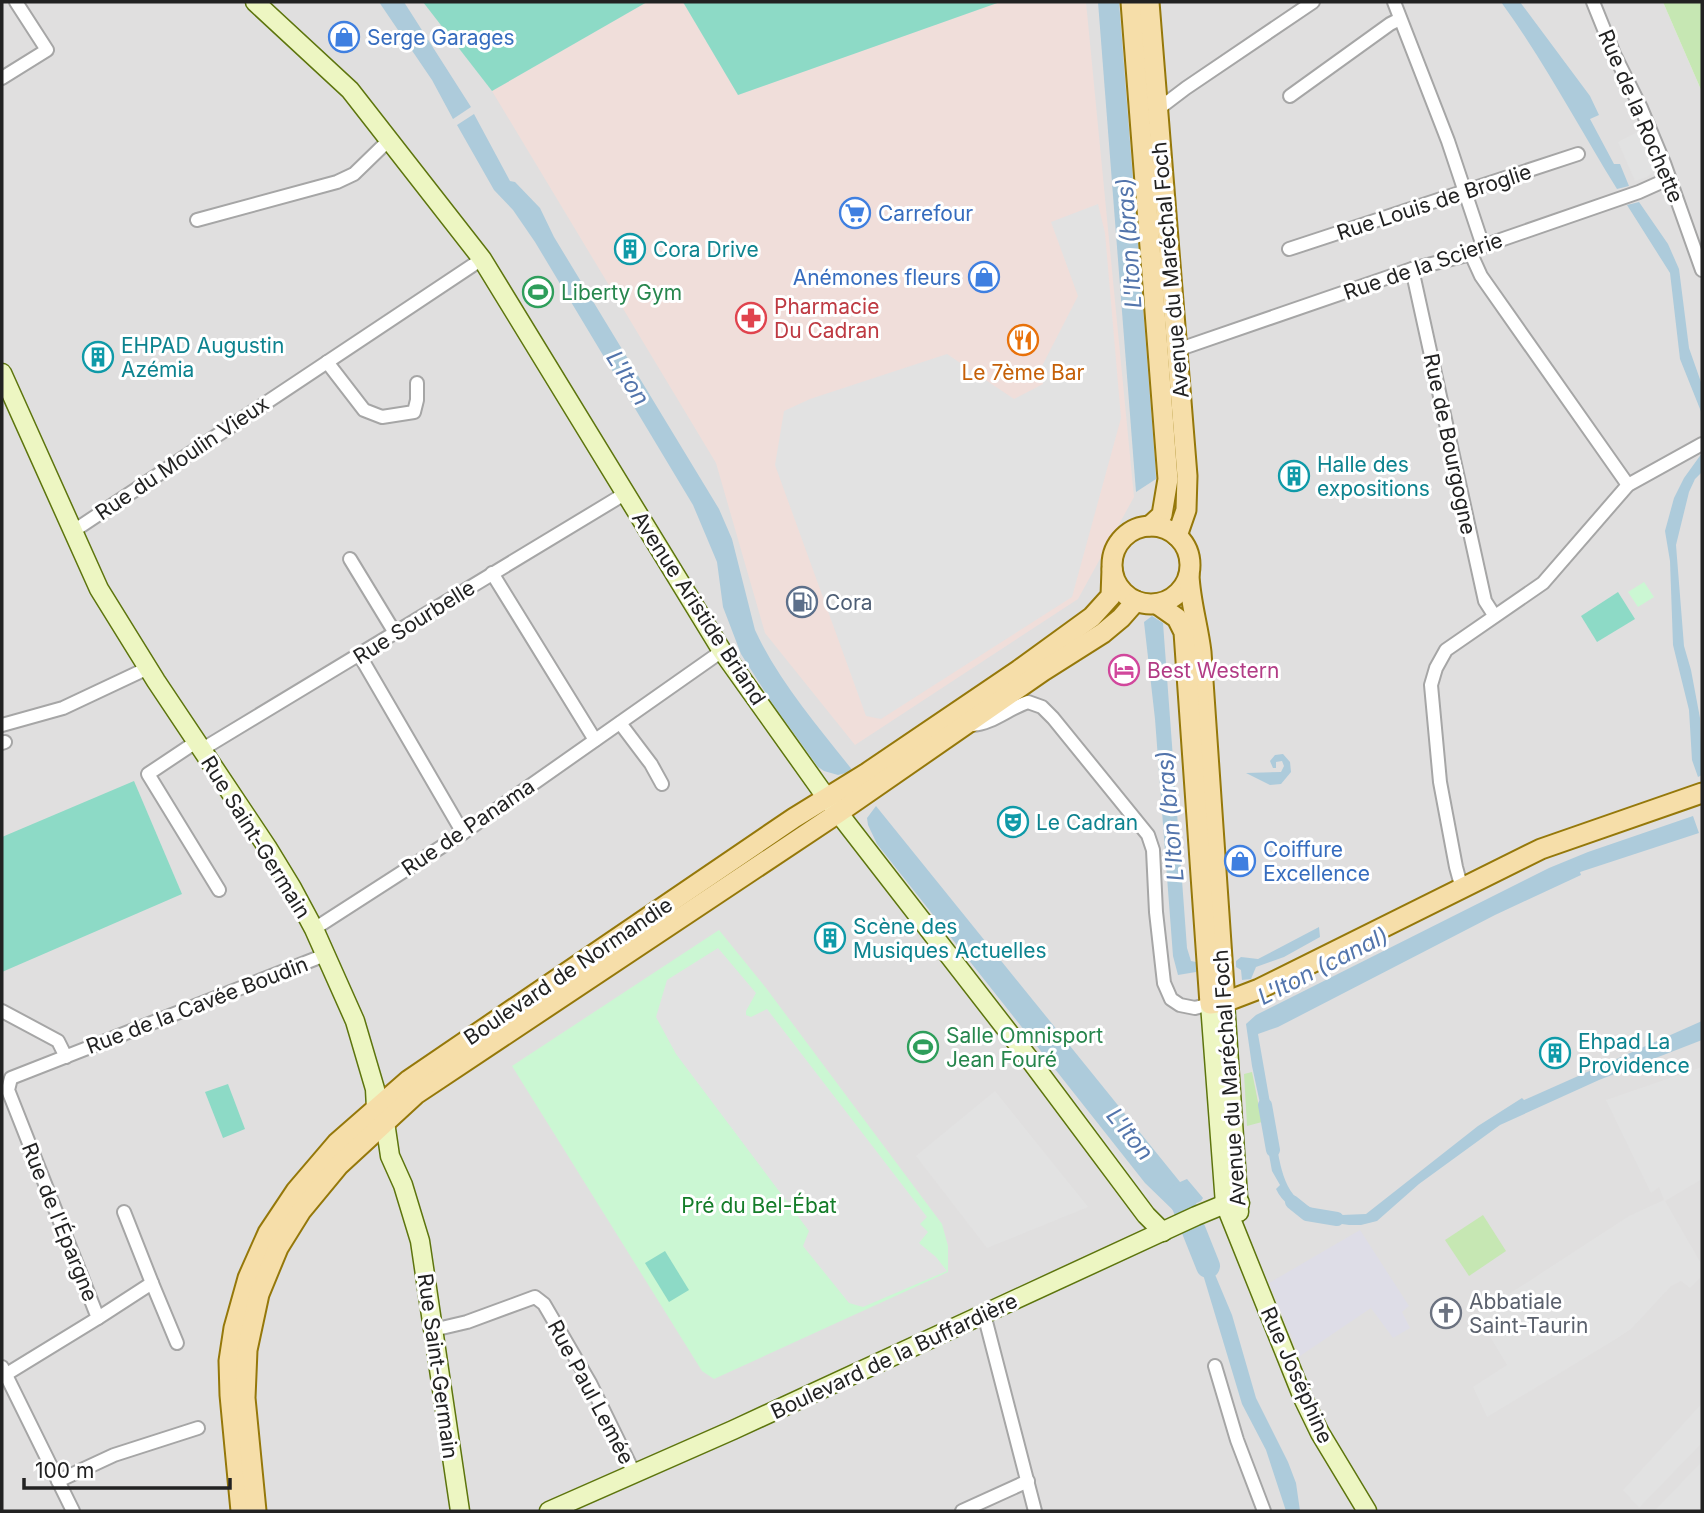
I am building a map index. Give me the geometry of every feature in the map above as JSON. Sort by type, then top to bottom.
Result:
[{"type":"main road","name":"Avenue Aristide Briand","points":[[255,2],[351,90],[482,259],[722,651],[838,813],[1020,1046],[1146,1215],[1171,1229]]},
{"type":"main road","name":"Avenue du Maréchal Foch","points":[[1131,2],[1168,479],[1161,515],[1150,526]]},
{"type":"main road","name":"Avenue du Maréchal Foch","points":[[1149,2],[1187,476],[1186,510],[1177,536]]},
{"type":"main road","name":"Rue Saint-Germain","points":[[2,373],[7,400],[99,589],[267,847],[314,929],[355,1021],[375,1089],[390,1156],[403,1185],[420,1241],[460,1511]]},
{"type":"main road","points":[[1150,526],[1160,527],[1177,536],[1188,554],[1189,575],[1177,594],[1157,604],[1136,601],[1120,589],[1112,569],[1114,551],[1128,533],[1150,526]]},
{"type":"main road","name":"Boulevard de Normandie","points":[[256,1511],[245,1398],[247,1350],[259,1294],[278,1248],[301,1211],[414,1076],[1019,670],[1091,617],[1111,596],[1112,569]]},
{"type":"main road","name":"Avenue du Maréchal Foch","points":[[1189,575],[1190,600],[1201,652],[1217,1003]]},
{"type":"main road","name":"Boulevard de Normandie","points":[[241,1511],[229,1362],[234,1328],[248,1278],[268,1233],[296,1191],[337,1143],[416,1094],[838,813],[965,723],[1103,633],[1136,601]]},
{"type":"main road","name":"Avenue du Maréchal Foch","points":[[1157,604],[1177,618],[1184,632],[1232,1203],[1237,1233]]},
{"type":"main road","points":[[1217,1003],[1290,974],[1541,849],[1702,793]]},
{"type":"main road","name":"Boulevard de la Buffardière","points":[[549,1511],[1196,1216],[1232,1203]]},
{"type":"main road","points":[[1137,1244],[1146,1215]]},
{"type":"main road","name":"Rue Joséphine","points":[[1237,1233],[1303,1398],[1320,1433],[1367,1511]]},
{"type":"street","points":[[2,78],[47,50],[16,2]]},
{"type":"street","points":[[1157,110],[1313,2]]},
{"type":"street","points":[[1394,2],[1448,141],[1483,246]]},
{"type":"street","name":"Rue de la Rochette","points":[[1593,2],[1660,152],[1702,271]]},
{"type":"street","points":[[1290,96],[1400,19]]},
{"type":"street","points":[[197,220],[337,182],[354,174],[390,139]]},
{"type":"street","name":"Rue Louis de Broglie","points":[[1289,249],[1578,155]]},
{"type":"street","name":"Rue de la Scierie","points":[[1177,350],[1412,269],[1471,254],[1483,246],[1639,192],[1668,179]]},
{"type":"street","points":[[1471,254],[1481,276],[1628,485]]},
{"type":"street","name":"Rue du Moulin Vieux","points":[[72,532],[482,259]]},
{"type":"street","name":"Rue de Bourgogne","points":[[1412,269],[1485,601],[1494,615]]},
{"type":"street","points":[[327,362],[364,410],[382,417],[414,412],[417,383]]},
{"type":"street","points":[[1462,889],[1440,782],[1431,685],[1436,668],[1446,650],[1543,583],[1628,485],[1700,445]]},
{"type":"street","name":"Rue Sourbelle","points":[[219,890],[148,774],[360,656],[626,493]]},
{"type":"street","points":[[351,559],[395,633]]},
{"type":"street","points":[[492,573],[595,740]]},
{"type":"street","name":"Rue de Panama","points":[[314,929],[463,833],[722,651]]},
{"type":"street","points":[[360,656],[463,833]]},
{"type":"street","points":[[2,725],[63,708],[148,668]]},
{"type":"street","points":[[965,723],[976,725],[990,721],[1011,708],[1028,702],[1042,707],[1149,835],[1153,850],[1164,983],[1171,999],[1185,1007],[1217,1003]]},
{"type":"street","points":[[620,723],[651,764],[662,784]]},
{"type":"street","name":"Rue de la Cavée Boudin","points":[[2,1011],[58,1041],[65,1056],[325,955]]},
{"type":"street","name":"Rue de l'Épargne","points":[[4,1371],[98,1318],[8,1090],[11,1078],[65,1056]]},
{"type":"street","points":[[124,1212],[177,1343]]},
{"type":"street","points":[[98,1318],[152,1283]]},
{"type":"street","name":"Rue Paul Lemée","points":[[433,1330],[467,1322],[535,1297],[544,1304],[590,1383],[634,1474]]},
{"type":"street","points":[[984,1314],[1035,1511]]},
{"type":"street","points":[[1215,1366],[1237,1440],[1264,1511]]},
{"type":"street","points":[[4,1371],[73,1511]]},
{"type":"street","points":[[58,1481],[114,1455],[198,1428]]},
{"type":"street","points":[[962,1511],[1028,1481]]},
{"type":"shaded area","points":[[2,2],[1663,2],[1702,92],[1702,1511],[2,1511]]},
{"type":"shaded area","points":[[647,2],[683,2],[738,95],[1000,2],[1086,2],[1134,497],[1078,599],[855,745],[765,633],[716,463],[492,91]]},
{"type":"shaded area","points":[[1641,130],[1657,169],[1647,177],[1635,181],[1618,142]]},
{"type":"shaded area","points":[[1098,204],[1105,233],[1121,418],[1072,597],[881,719],[866,716],[775,465],[784,411],[810,399],[947,354],[1014,399],[1043,384],[1041,368],[1078,296],[1051,222]]},
{"type":"shaded area","points":[[862,828],[1149,1196],[1143,1200],[858,831]]},
{"type":"shaded area","points":[[718,948],[756,993],[746,1015],[751,1017],[767,1009],[927,1217],[920,1224],[928,1232],[919,1243],[936,1257],[947,1271],[863,1307],[849,1303],[803,1246],[809,1231],[676,1054],[656,1017],[667,980]]},
{"type":"shaded area","points":[[1702,1067],[1702,1179],[1665,1201],[1702,1265],[1702,1276],[1690,1288],[1681,1281],[1671,1286],[1631,1329],[1487,1417],[1473,1387],[1507,1365],[1477,1315],[1629,1216],[1664,1200],[1659,1187],[1651,1193],[1606,1100]]},
{"type":"shaded area","points":[[995,1091],[1088,1207],[987,1248],[916,1156]]},
{"type":"shaded area","points":[[1360,1230],[1409,1306],[1402,1312],[1410,1328],[1393,1338],[1371,1308],[1300,1356],[1269,1283]]},
{"type":"shaded area","points":[[1702,1403],[1702,1443],[1639,1508],[1623,1490]]},
{"type":"shaded area","points":[[1702,1461],[1702,1511],[1654,1511],[1662,1503]]},
{"type":"green space","points":[[423,2],[647,2],[492,91]]},
{"type":"green space","points":[[683,2],[1000,2],[738,95]]},
{"type":"green space","points":[[1663,2],[1702,2],[1702,92]]},
{"type":"green space","points":[[1644,582],[1654,597],[1638,607],[1628,592]]},
{"type":"green space","points":[[1618,592],[1635,619],[1597,642],[1581,616]]},
{"type":"green space","points":[[134,781],[182,894],[2,972],[2,837]]},
{"type":"green space","name":"Pré du Bel-Ébat","points":[[719,930],[766,988],[942,1224],[948,1246],[948,1272],[714,1379],[702,1371],[512,1066]]},
{"type":"green space","points":[[1252,1072],[1262,1122],[1247,1126],[1244,1074]]},
{"type":"green space","points":[[228,1084],[245,1129],[223,1138],[205,1092]]},
{"type":"green space","points":[[1483,1215],[1506,1251],[1469,1276],[1445,1240]]},
{"type":"green space","points":[[665,1251],[689,1290],[669,1302],[645,1263]]},
{"type":"water","points":[[379,2],[404,2],[471,107],[453,119],[432,80]]},
{"type":"water","name":"L'Iton (bras)","points":[[1098,2],[1119,2],[1155,460],[1156,479],[1136,492]]},
{"type":"water","points":[[1501,2],[1520,2],[1590,96],[1599,115],[1590,119],[1614,164],[1620,164],[1629,186],[1617,189],[1546,70]]},
{"type":"water","points":[[474,114],[510,181],[515,182],[540,208],[554,237],[719,509],[732,539],[755,630],[765,649],[800,703],[853,771],[838,775],[818,767],[741,654],[723,607],[717,562],[693,505],[535,242],[513,210],[494,190],[457,125]]},
{"type":"water","points":[[1639,202],[1668,244],[1679,269],[1689,348],[1702,385],[1702,414],[1680,359],[1670,273],[1627,205]]},
{"type":"water","points":[[1702,453],[1702,472],[1689,492],[1676,545],[1684,646],[1700,718],[1702,775],[1698,777],[1692,760],[1689,710],[1673,645],[1670,561],[1665,531],[1674,498]]},
{"type":"water","name":"L'Iton (bras)","points":[[1152,616],[1163,623],[1187,948],[1191,961],[1196,962],[1196,972],[1178,975],[1173,956],[1155,719],[1144,622]]},
{"type":"water","points":[[1283,754],[1290,762],[1291,772],[1281,784],[1270,785],[1246,773],[1281,772],[1284,766],[1282,761],[1276,762],[1276,768],[1273,768],[1270,761],[1275,755]]},
{"type":"water","points":[[876,806],[1180,1182],[1187,1179],[1203,1198],[1201,1201],[1176,1213],[1145,1183],[877,844],[867,818]]},
{"type":"water","points":[[1693,816],[1699,833],[1580,872],[1581,875],[1495,915],[1278,1027],[1258,1034],[1273,1120],[1264,1122],[1246,1024],[1256,1015],[1549,868]]},
{"type":"water","points":[[1319,927],[1320,937],[1284,957],[1256,967],[1251,979],[1242,980],[1241,970],[1236,967],[1236,961],[1241,957],[1258,959]]},
{"type":"water","points":[[1702,1021],[1702,1040],[1599,1080],[1500,1125],[1419,1184],[1377,1221],[1349,1225],[1314,1220],[1322,1211],[1342,1215],[1366,1214],[1478,1126],[1522,1098],[1524,1100]]},
{"type":"water","points":[[1274,1130],[1280,1165],[1288,1186],[1294,1195],[1312,1208],[1303,1218],[1276,1189],[1280,1185],[1272,1171],[1265,1133]]},
{"type":"water","points":[[1203,1234],[1211,1265],[1232,1315],[1256,1398],[1296,1483],[1300,1511],[1286,1511],[1266,1450],[1242,1404],[1192,1238]]},
{"type":"waterway","name":"L'Iton (canal)","points":[[1265,1105],[1273,1150]]},
{"type":"waterway","name":"L'Iton","points":[[1180,1196],[1208,1266]]},
{"type":"waterway","name":"L'Iton (canal)","points":[[1292,1202],[1307,1214],[1337,1219]]},
{"type":"place","name":"Serge Garages","points":[[344,37]]},
{"type":"place","name":"Carrefour","points":[[855,213]]},
{"type":"place","name":"Cora Drive","points":[[630,249]]},
{"type":"place","name":"Anémones fleurs","points":[[984,277]]},
{"type":"place","name":"Liberty Gym","points":[[538,292]]},
{"type":"place","name":"Pharmacie Du Cadran","points":[[751,318]]},
{"type":"place","name":"Le 7ème Bar","points":[[1023,340]]},
{"type":"place","name":"EHPAD Augustin Azémia","points":[[98,357]]},
{"type":"place","name":"Halle des expositions","points":[[1294,476]]},
{"type":"place","name":"Cora","points":[[802,602]]},
{"type":"place","name":"Best Western","points":[[1124,670]]},
{"type":"place","name":"Le Cadran","points":[[1013,822]]},
{"type":"place","name":"Coiffure Excellence","points":[[1240,861]]},
{"type":"place","name":"Scène des Musiques Actuelles","points":[[830,938]]},
{"type":"place","name":"Salle Omnisport Jean Fouré","points":[[923,1047]]},
{"type":"place","name":"Ehpad La Providence","points":[[1555,1053]]},
{"type":"place","name":"Abbatiale Saint-Taurin","points":[[1446,1313]]}]
